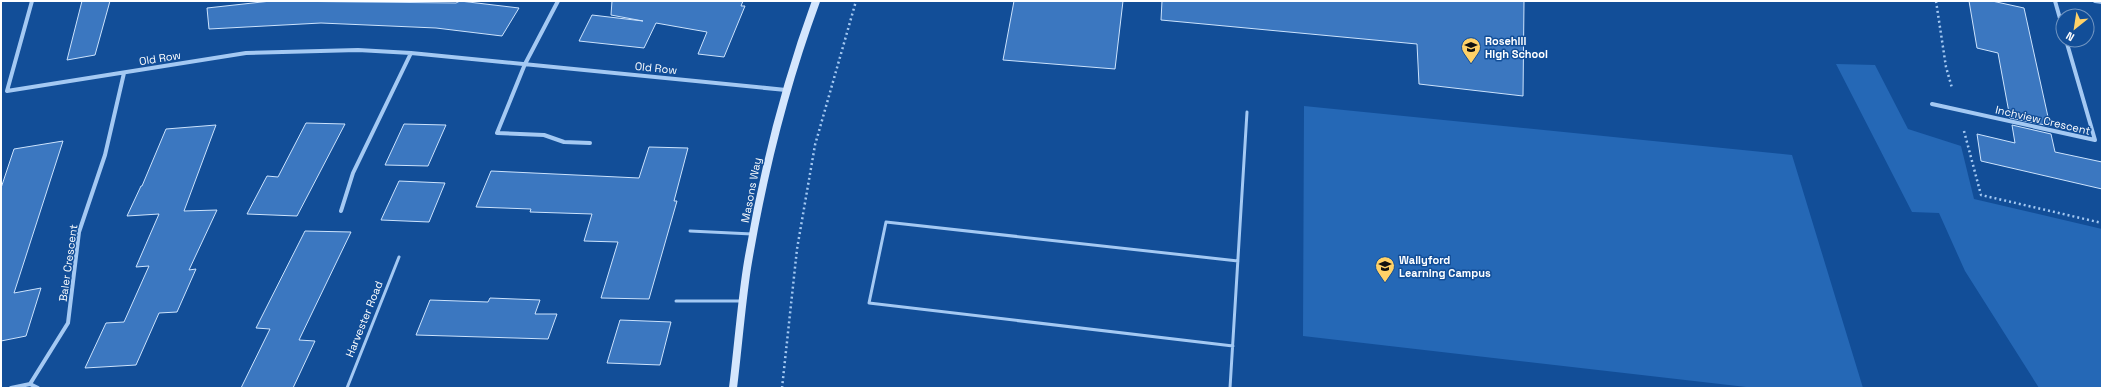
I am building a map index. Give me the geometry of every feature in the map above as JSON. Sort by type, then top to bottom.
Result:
[{"type":"street","name":"Old Row","points":[[32,1],[7,92],[246,53],[358,50],[412,53],[786,90]]},
{"type":"street","points":[[558,1],[524,64],[497,133],[544,135],[564,142],[590,143]]},
{"type":"street","name":"Masons Way","points":[[733,388],[743,301],[771,146],[786,90],[816,1]]},
{"type":"street","points":[[2095,1],[2102,2]]},
{"type":"street","name":"Inchview Crescent","points":[[1932,104],[2094,140],[2068,48]]},
{"type":"street","points":[[341,211],[353,173],[412,53]]},
{"type":"street","name":"Baler Crescent","points":[[30,384],[68,323],[79,232],[104,155],[124,73]]},
{"type":"street","points":[[11,388],[30,384],[38,388]]},
{"type":"lane","points":[[1230,388],[1247,112]]},
{"type":"lane","points":[[1233,346],[869,303],[886,222],[1238,262]]},
{"type":"lane","points":[[690,231],[754,234]]},
{"type":"lane","name":"Harvester Road","points":[[346,388],[398,257]]},
{"type":"lane","points":[[676,301],[743,301]]},
{"type":"path","points":[[782,388],[798,248],[815,145],[856,1]]},
{"type":"path","points":[[1936,1],[1946,67],[1981,195],[2102,223]]},
{"type":"shaded area","points":[[1836,64],[1875,65],[1908,129],[1961,146],[1974,199],[2102,229],[2102,388],[2039,388],[1965,271],[1939,213],[1912,212]]},
{"type":"shaded area","points":[[1304,106],[1792,155],[1863,388],[1755,388],[1303,336]]},
{"type":"building","points":[[82,1],[110,1],[95,55],[67,60]]},
{"type":"building","points":[[271,1],[456,3],[460,1],[519,8],[502,36],[436,28],[321,23],[209,29],[207,8]]},
{"type":"building","points":[[612,1],[743,1],[741,6],[745,6],[724,57],[698,54],[707,32],[656,23],[644,48],[579,41],[592,15],[643,21],[611,15]]},
{"type":"building","points":[[1014,1],[1123,1],[1115,69],[1003,60]]},
{"type":"building","name":"Rosehill High School","points":[[1162,1],[1524,1],[1523,96],[1419,84],[1417,44],[1161,20]]},
{"type":"building","points":[[1969,1],[1992,1],[2024,8],[2050,126],[2010,118],[1998,53],[1977,48]]},
{"type":"building","points":[[306,123],[345,124],[297,216],[247,214],[267,176],[278,177]]},
{"type":"building","points":[[404,124],[446,125],[428,166],[385,165]]},
{"type":"building","points":[[216,125],[184,211],[217,210],[189,270],[196,269],[177,312],[159,313],[136,365],[85,368],[106,323],[124,322],[149,266],[136,267],[159,214],[127,216],[142,186],[166,129]]},
{"type":"building","points":[[2012,125],[2051,134],[2055,152],[2102,162],[2102,189],[1981,161],[1977,134],[2015,143]]},
{"type":"building","points":[[63,141],[14,293],[41,288],[26,336],[1,341],[1,188],[14,149]]},
{"type":"building","points":[[649,147],[688,148],[674,201],[677,201],[649,299],[601,298],[618,242],[584,241],[592,214],[530,212],[531,209],[476,207],[491,171],[639,178]]},
{"type":"building","points":[[399,181],[445,183],[429,222],[381,220]]},
{"type":"building","points":[[305,231],[351,232],[299,340],[315,341],[293,388],[241,388],[270,329],[256,328]]},
{"type":"building","points":[[490,298],[540,300],[535,314],[557,314],[548,339],[416,335],[430,300],[488,302]]},
{"type":"building","points":[[620,320],[671,322],[660,365],[607,363]]},
{"type":"place","name":"Rosehill High School","points":[[1471,64]]},
{"type":"place","name":"Wallyford Learning Campus","points":[[1385,283]]}]
